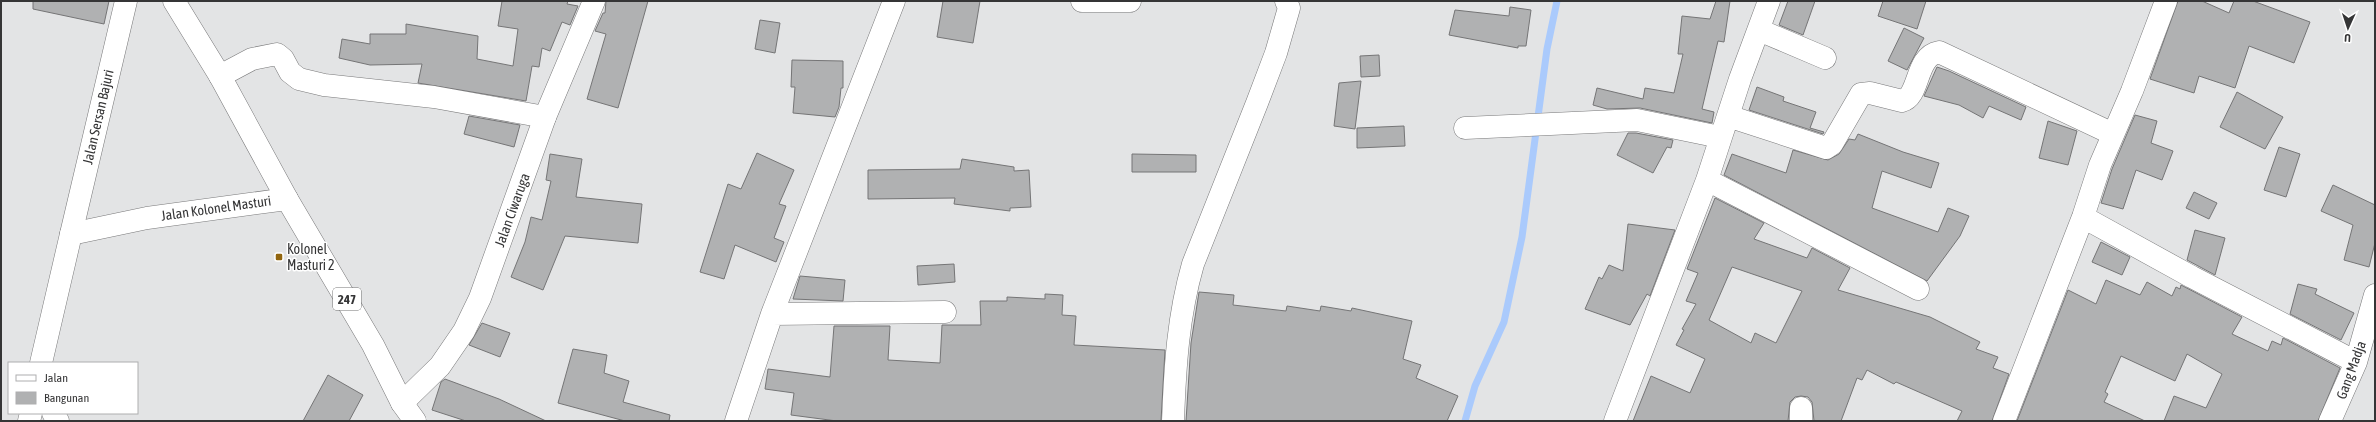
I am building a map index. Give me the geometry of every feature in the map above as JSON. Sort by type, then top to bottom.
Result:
[{"type":"street","name":"Jalan Sersan Bajuri","points":[[71,234],[126,1]]},
{"type":"street","points":[[174,1],[220,76],[287,199]]},
{"type":"street","name":"Jalan Ciwaruga","points":[[402,403],[440,366],[464,331],[474,312],[545,117],[594,1]]},
{"type":"street","points":[[736,421],[772,314],[894,1]]},
{"type":"street","points":[[1082,1],[1130,1]]},
{"type":"street","points":[[1173,421],[1176,350],[1186,286],[1198,251],[1276,53],[1289,8],[1286,1]]},
{"type":"street","points":[[1615,421],[1707,180],[1720,137],[1769,1]]},
{"type":"street","points":[[2004,421],[2083,217],[2112,134],[2132,91],[2166,1]]},
{"type":"street","points":[[1759,30],[1825,58]]},
{"type":"street","points":[[1728,116],[1822,148],[1829,147],[1861,94],[1870,93],[1906,100],[1912,93],[1922,67],[1932,55],[1939,52],[2112,134]]},
{"type":"street","points":[[220,76],[252,59],[277,54],[283,59],[290,72],[299,79],[324,85],[434,97],[545,117]]},
{"type":"street","points":[[1465,128],[1637,120],[1720,137]]},
{"type":"street","points":[[1707,180],[1918,289]]},
{"type":"street","name":"Jalan Kolonel Masturi","points":[[71,234],[147,218],[287,199],[373,344],[402,403],[415,421]]},
{"type":"street","points":[[2083,217],[2192,277],[2356,362]]},
{"type":"street","points":[[41,362],[71,234]]},
{"type":"street","name":"Gang Madja","points":[[2330,421],[2356,362],[2375,295]]},
{"type":"street","points":[[772,314],[945,312]]},
{"type":"building","points":[[33,1],[109,1],[104,24],[33,9]]},
{"type":"building","points":[[502,1],[568,1],[567,4],[578,6],[570,25],[562,22],[550,51],[542,48],[539,67],[532,66],[526,101],[418,83],[422,64],[370,65],[339,58],[342,39],[370,44],[370,34],[406,34],[406,24],[478,36],[477,59],[513,66],[518,29],[498,26]]},
{"type":"building","points":[[606,1],[648,1],[618,108],[587,99],[606,34],[595,31],[603,13],[605,13]]},
{"type":"building","points":[[943,1],[980,1],[973,43],[937,37]]},
{"type":"building","points":[[1716,1],[1730,1],[1724,42],[1718,41],[1702,109],[1714,112],[1712,123],[1640,108],[1607,109],[1593,105],[1597,88],[1643,99],[1645,88],[1674,93],[1683,54],[1678,54],[1682,16],[1710,19]]},
{"type":"building","points":[[1788,1],[1815,1],[1803,35],[1779,25]]},
{"type":"building","points":[[1883,1],[1926,1],[1917,29],[1878,16]]},
{"type":"building","points":[[2178,1],[2202,1],[2229,13],[2234,1],[2253,1],[2310,22],[2294,63],[2249,46],[2235,88],[2199,76],[2194,93],[2150,79]]},
{"type":"building","points":[[1510,7],[1531,10],[1526,46],[1518,46],[1518,48],[1449,35],[1455,10],[1509,16]]},
{"type":"building","points":[[760,20],[780,23],[775,53],[755,49]]},
{"type":"building","points":[[1904,28],[1924,38],[1907,70],[1888,61]]},
{"type":"building","points":[[1379,55],[1380,76],[1361,77],[1360,56]]},
{"type":"building","points":[[792,60],[843,61],[843,88],[841,88],[839,107],[835,117],[793,113],[795,87],[791,87]]},
{"type":"building","points":[[1937,67],[1949,71],[2026,107],[2021,120],[1989,106],[1983,118],[1959,105],[1924,96]]},
{"type":"building","points":[[1361,81],[1355,129],[1334,126],[1339,83]]},
{"type":"building","points":[[1757,87],[1784,97],[1783,101],[1816,112],[1810,128],[1824,132],[1823,134],[1749,110]]},
{"type":"building","points":[[2237,92],[2283,117],[2265,149],[2220,127]]},
{"type":"building","points":[[2135,115],[2157,121],[2151,143],[2173,151],[2162,180],[2136,170],[2123,209],[2101,203],[2112,169]]},
{"type":"building","points":[[469,116],[520,125],[514,147],[464,134]]},
{"type":"building","points":[[2048,121],[2077,131],[2068,165],[2039,158]]},
{"type":"building","points":[[1404,126],[1405,146],[1357,148],[1357,128]]},
{"type":"building","points":[[1628,133],[1636,133],[1673,140],[1671,148],[1667,147],[1653,173],[1617,155]]},
{"type":"building","points":[[1858,134],[1903,152],[1939,163],[1931,188],[1882,171],[1872,208],[1938,232],[1948,208],[1969,216],[1960,236],[1927,281],[1724,175],[1732,154],[1786,173],[1793,150],[1828,160],[1839,154],[1849,139],[1855,140]]},
{"type":"building","points":[[2279,147],[2300,154],[2286,197],[2264,190]]},
{"type":"building","points":[[757,153],[794,170],[779,204],[786,206],[774,238],[784,242],[776,262],[735,245],[724,279],[700,272],[728,184],[741,189]]},
{"type":"building","points":[[550,154],[582,159],[576,197],[642,204],[638,243],[565,236],[543,290],[511,277],[525,242],[531,217],[542,220],[551,181],[546,180]]},
{"type":"building","points":[[1132,154],[1196,155],[1196,172],[1132,172]]},
{"type":"building","points":[[962,159],[1014,167],[1014,171],[1029,170],[1031,207],[1010,208],[1010,211],[954,204],[955,198],[868,199],[868,170],[960,169]]},
{"type":"building","points":[[2333,185],[2375,205],[2375,243],[2369,267],[2344,260],[2353,225],[2321,211]]},
{"type":"building","points":[[2194,192],[2217,203],[2209,219],[2186,208]]},
{"type":"building","points":[[1715,198],[1764,223],[1754,239],[1807,258],[1812,248],[1850,268],[1838,290],[1930,317],[1980,342],[1976,349],[1998,357],[1993,368],[2009,374],[1992,421],[1957,421],[1962,411],[1896,382],[1894,384],[1867,370],[1862,380],[1857,378],[1841,421],[1814,421],[1812,402],[1808,397],[1801,396],[1795,397],[1790,402],[1788,421],[1633,421],[1651,376],[1690,393],[1705,359],[1676,345],[1684,330],[1682,329],[1696,304],[1686,301],[1698,273],[1687,269]],"holes":[[[1732,267],[1802,291],[1776,343],[1755,333],[1751,343],[1709,320]]]},
{"type":"building","points":[[1628,224],[1675,230],[1650,296],[1647,294],[1630,325],[1585,309],[1599,277],[1602,279],[1609,265],[1623,271]]},
{"type":"building","points":[[2195,230],[2225,238],[2215,275],[2187,260]]},
{"type":"building","points":[[2101,242],[2130,257],[2122,275],[2092,262]]},
{"type":"building","points":[[954,264],[955,282],[918,285],[917,266]]},
{"type":"building","points":[[800,276],[845,280],[843,301],[793,299]]},
{"type":"building","points":[[2106,280],[2140,295],[2147,282],[2172,296],[2176,287],[2180,289],[2181,285],[2242,317],[2232,334],[2268,351],[2272,341],[2281,345],[2283,338],[2340,368],[2318,421],[2164,421],[2174,396],[2206,408],[2222,374],[2187,354],[2175,381],[2121,356],[2105,392],[2108,394],[2104,402],[2145,421],[2017,421],[2068,290],[2096,304]]},
{"type":"building","points":[[2298,284],[2317,289],[2315,294],[2354,313],[2341,340],[2290,314]]},
{"type":"building","points":[[1199,292],[1234,295],[1233,305],[1286,311],[1287,306],[1320,311],[1321,306],[1351,311],[1352,308],[1412,321],[1403,359],[1421,365],[1416,378],[1458,396],[1447,421],[1186,421],[1191,343]]},
{"type":"building","points":[[1045,294],[1063,295],[1062,315],[1076,316],[1074,345],[1165,350],[1161,421],[837,421],[791,415],[794,393],[765,389],[768,369],[830,377],[834,326],[890,326],[888,360],[940,363],[942,325],[981,325],[980,301],[1007,301],[1007,297],[1045,299]]},
{"type":"building","points":[[482,323],[510,333],[500,357],[469,345]]},
{"type":"building","points":[[573,349],[607,355],[604,373],[629,381],[623,402],[670,415],[669,421],[625,421],[558,403]]},
{"type":"building","points":[[328,375],[363,395],[349,421],[303,421]]},
{"type":"building","points":[[445,379],[499,399],[546,421],[466,421],[432,410],[441,382]]},
{"type":"waterway","points":[[1465,421],[1475,386],[1504,322],[1522,237],[1547,49],[1557,1]]},
{"type":"place","name":"Kolonel Masturi 2","points":[[279,257]]}]
